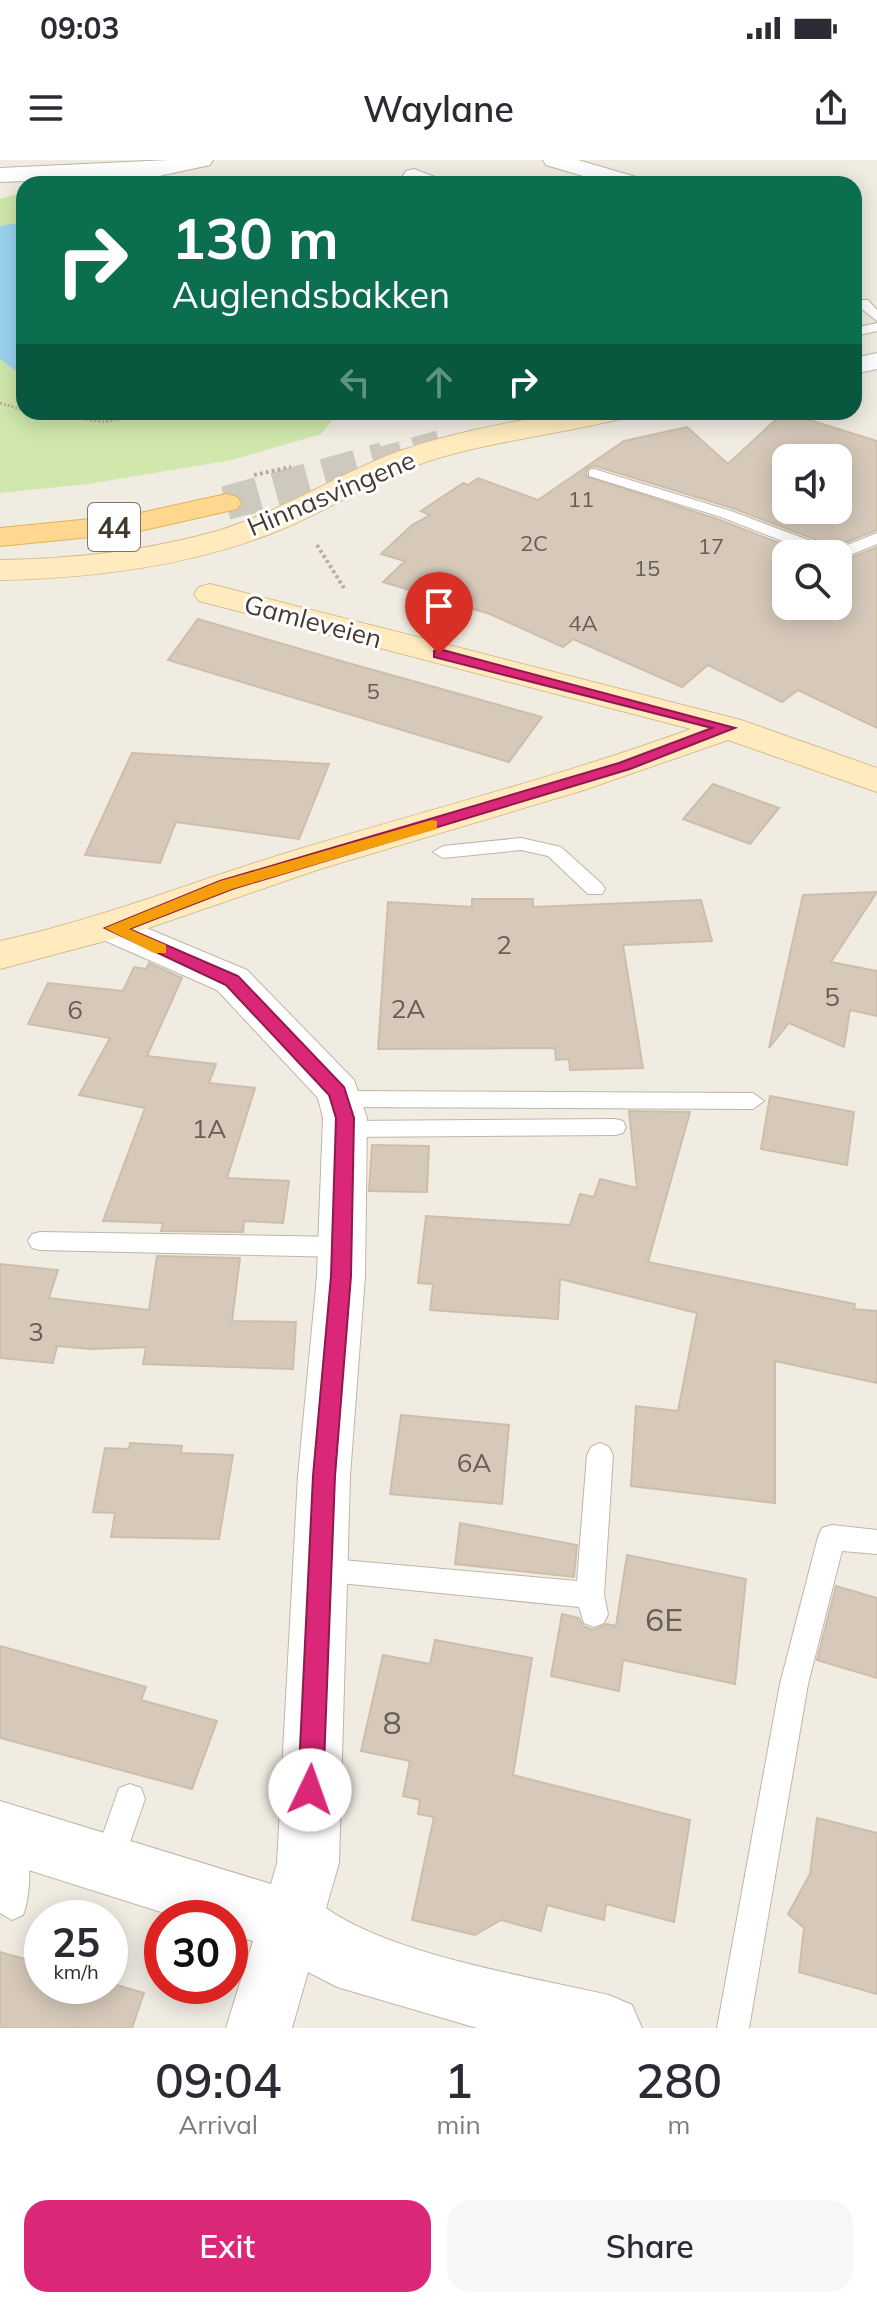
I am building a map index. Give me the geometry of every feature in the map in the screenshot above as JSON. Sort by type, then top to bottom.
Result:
[{"type":"main road","name":"Hinnasvingene","points":[[0,537],[103,528],[226,503]]},
{"type":"street","points":[[4,169],[159,169],[202,160]]},
{"type":"street","points":[[570,162],[611,176]]},
{"type":"street","name":"Hinnasvingene","points":[[0,570],[79,566],[227,537],[296,513],[372,473],[413,457],[476,439],[573,420]]},
{"type":"street","name":"Gamleveien","points":[[210,594],[728,728],[877,781]]},
{"type":"street","points":[[0,955],[113,928],[226,885],[625,766],[728,728]]},
{"type":"street","points":[[113,928],[232,980],[312,1061],[343,1114],[342,1247],[320,1571],[308,1863],[259,2028]]},
{"type":"street","points":[[6,1833],[290,1921],[337,1955],[437,1986],[609,2028]]},
{"type":"lane","points":[[863,303],[877,317]]},
{"type":"lane","points":[[594,473],[703,506],[793,540]]},
{"type":"lane","points":[[852,549],[877,538]]},
{"type":"lane","points":[[443,852],[521,844],[554,851],[595,889]]},
{"type":"lane","points":[[343,1114],[753,1101]]},
{"type":"lane","points":[[343,1114],[615,1127]]},
{"type":"lane","points":[[40,1241],[342,1247]]},
{"type":"lane","points":[[320,1571],[592,1604],[600,1455]]},
{"type":"lane","points":[[733,2028],[794,1684],[832,1537],[877,1542]]},
{"type":"lane","points":[[107,1864],[130,1799]]},
{"type":"lane","points":[[6,1833],[12,1904]]},
{"type":"path","points":[[74,420],[89,423],[130,420]]},
{"type":"path","points":[[315,542],[344,588]]},
{"type":"green space","points":[[16,194],[16,420],[332,420],[321,434],[232,460],[88,484],[0,493],[0,199]]},
{"type":"green space","points":[[251,487],[262,512],[239,517],[221,489]]},
{"type":"water","points":[[16,223],[16,371],[0,359],[0,226]]},
{"type":"building","points":[[775,420],[810,420],[877,441],[877,530],[852,540],[817,540],[774,524],[852,524],[852,444],[772,444],[772,523],[595,466],[587,468],[586,476],[772,540],[772,620],[852,620],[852,557],[877,547],[877,728],[798,690],[782,702],[708,665],[682,687],[573,639],[563,647],[490,614],[383,582],[405,561],[381,554],[412,525],[430,515],[421,511],[463,483],[468,485],[478,478],[538,500],[624,441],[687,427],[728,464]]},
{"type":"building","points":[[198,619],[542,717],[509,762],[168,660]]},
{"type":"building","points":[[132,753],[329,764],[299,839],[176,822],[160,863],[85,855]]},
{"type":"building","points":[[713,784],[779,808],[750,844],[683,819]]},
{"type":"building","points":[[877,892],[831,962],[877,971],[877,1016],[850,1010],[844,1047],[789,1023],[769,1048],[803,895]]},
{"type":"building","points":[[472,899],[533,899],[533,907],[701,900],[712,941],[623,945],[643,1068],[570,1070],[569,1059],[556,1060],[555,1048],[378,1049],[388,902],[472,907]]},
{"type":"building","points":[[149,963],[182,978],[147,1056],[216,1064],[209,1083],[255,1088],[227,1178],[289,1181],[283,1223],[244,1221],[243,1232],[161,1231],[163,1223],[103,1221],[145,1108],[79,1095],[110,1038],[28,1024],[48,983],[123,991],[134,967],[146,969]]},
{"type":"building","points":[[770,1096],[854,1112],[847,1165],[761,1149]]},
{"type":"building","points":[[629,1111],[690,1112],[648,1262],[855,1304],[854,1309],[877,1311],[877,1383],[775,1361],[775,1503],[631,1486],[636,1406],[678,1411],[697,1313],[560,1279],[558,1319],[430,1310],[433,1284],[418,1283],[426,1216],[570,1225],[580,1194],[594,1197],[600,1179],[637,1188]]},
{"type":"building","points":[[372,1145],[429,1146],[427,1192],[369,1191]]},
{"type":"building","points":[[157,1256],[240,1258],[232,1321],[296,1322],[293,1369],[143,1364],[146,1347],[91,1349],[57,1346],[53,1363],[0,1358],[0,1264],[58,1270],[49,1298],[149,1310]]},
{"type":"building","points":[[401,1415],[509,1425],[502,1504],[390,1494]]},
{"type":"building","points":[[130,1443],[182,1446],[181,1453],[233,1455],[219,1539],[111,1537],[115,1513],[93,1512],[105,1448],[129,1449]]},
{"type":"building","points":[[460,1523],[577,1545],[574,1577],[455,1564]]},
{"type":"building","points":[[627,1555],[746,1579],[735,1684],[623,1660],[619,1691],[551,1676],[562,1614],[579,1618],[583,1626],[593,1630],[607,1624],[616,1626]]},
{"type":"building","points":[[836,1586],[877,1598],[877,1678],[817,1660]]},
{"type":"building","points":[[435,1640],[532,1658],[513,1775],[690,1820],[674,1922],[606,1904],[604,1920],[547,1905],[541,1931],[501,1920],[475,1935],[412,1920],[434,1817],[418,1814],[420,1800],[403,1796],[410,1761],[361,1751],[383,1655],[430,1664]]},
{"type":"building","points":[[0,1646],[146,1687],[141,1700],[217,1721],[192,1789],[0,1738]]},
{"type":"building","points":[[817,1818],[877,1833],[877,1994],[799,1972],[804,1928],[788,1914],[810,1874]]},
{"type":"building","points":[[0,1952],[24,1959],[24,2004],[128,2004],[128,1988],[144,1993],[132,2028],[0,2028]]},
{"type":"tunnel","points":[[377,461],[444,442]]},
{"type":"tunnel","points":[[226,503],[384,459]]},
{"type":"slow traffic","points":[[160,949],[113,928],[226,885],[343,848],[432,825]]},
{"type":"route","points":[[310,1790],[324,1476],[341,1276],[345,1118],[338,1092],[312,1061],[232,980],[113,928],[226,885],[645,760],[728,728],[439,654]]}]
